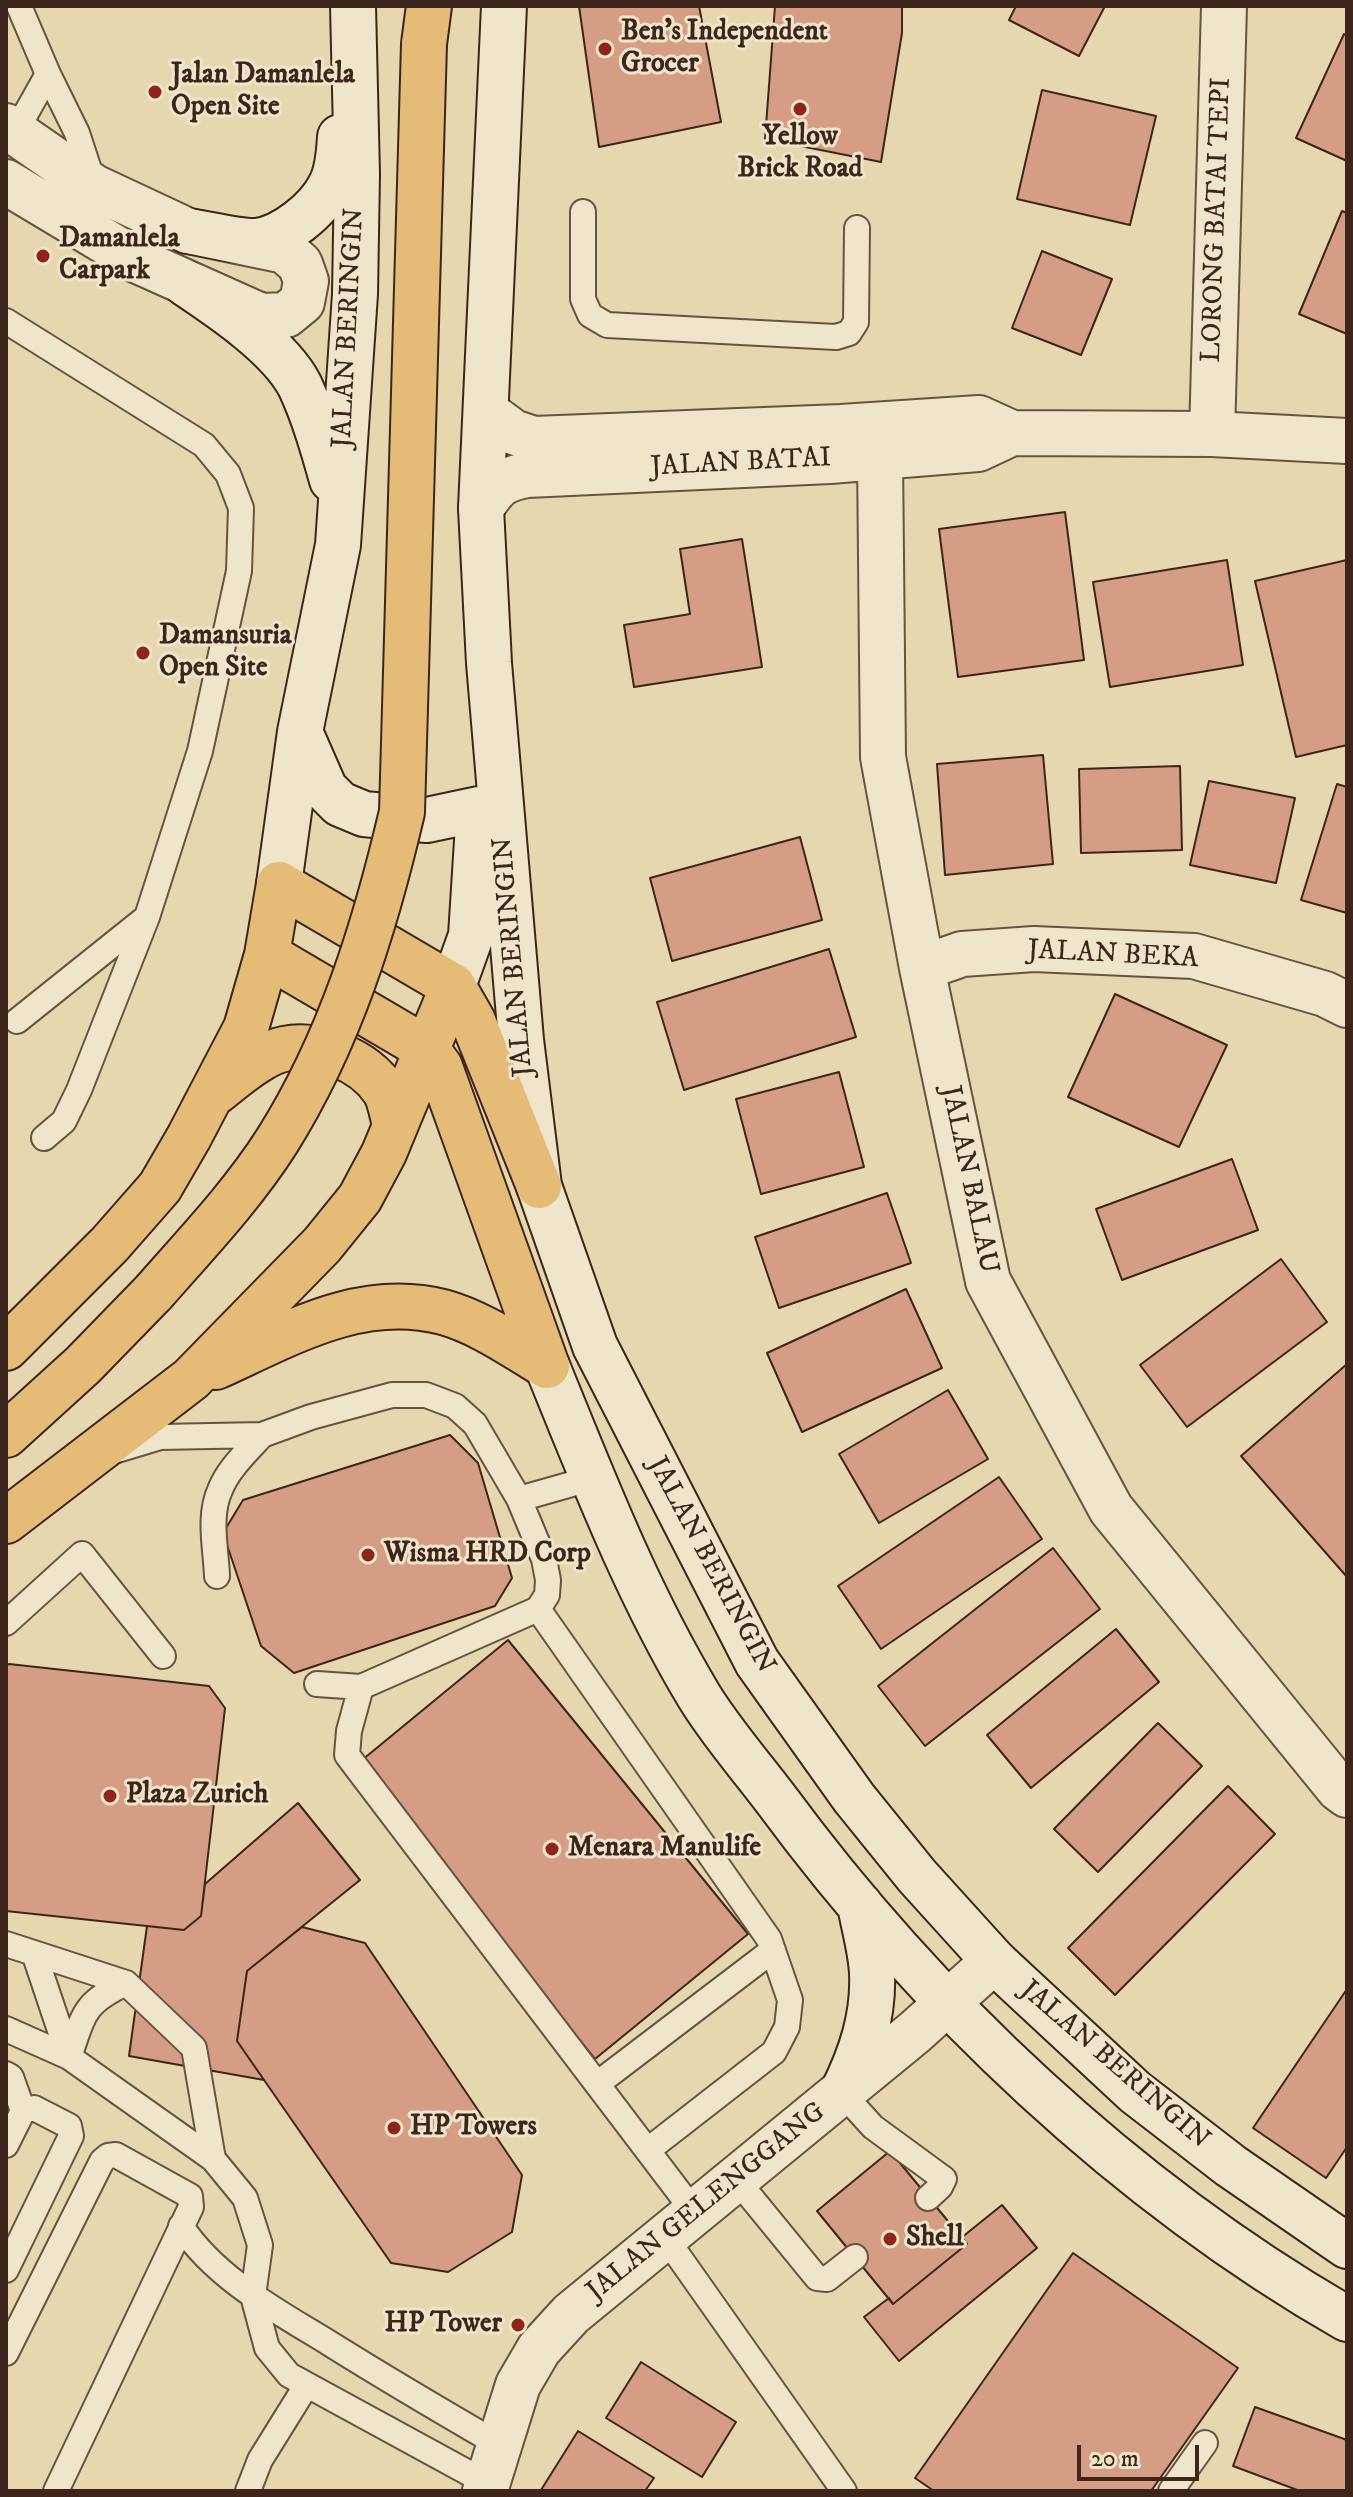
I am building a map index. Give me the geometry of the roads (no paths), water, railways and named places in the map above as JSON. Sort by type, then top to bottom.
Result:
[{"type":"highway","points":[[6,1435],[83,1365],[154,1292],[218,1218],[276,1143],[319,1068],[381,904],[402,812],[425,19]]},
{"type":"highway","points":[[6,1348],[110,1244],[160,1187],[246,1028],[267,955],[279,884],[453,986],[473,1021],[539,1186]]},
{"type":"highway","points":[[267,955],[427,1049],[440,1067],[547,1366]]},
{"type":"highway","points":[[6,1521],[191,1379],[322,1245],[351,1210],[372,1175],[453,986]]},
{"type":"highway","points":[[211,1096],[247,1068],[283,1049],[322,1049],[359,1064],[385,1090],[395,1125]]},
{"type":"highway","points":[[191,1379],[321,1320],[388,1305],[446,1313],[477,1326],[547,1366]]},
{"type":"street","name":"JALAN BERINGIN","points":[[504,6],[481,508],[489,663],[521,1040],[539,1186],[595,1346],[757,1662],[854,1798],[917,1876],[994,1961],[1135,2092],[1231,2166],[1347,2246]]},
{"type":"street","name":"LORONG BATAI TEPI","points":[[1212,434],[1224,6]]},
{"type":"street","name":"JALAN BERINGIN","points":[[279,884],[300,732],[338,545],[355,294],[357,174],[353,18]]},
{"type":"street","points":[[188,231],[256,241],[279,233],[317,205],[331,186],[338,162],[353,18]]},
{"type":"street","points":[[6,182],[136,260],[261,316],[286,315],[302,302],[306,281],[300,264],[285,251],[188,231],[94,187],[9,136]]},
{"type":"street","points":[[186,284],[227,311],[266,344],[298,383],[319,434],[336,492],[338,545]]},
{"type":"street","name":"JALAN BATAI","points":[[486,412],[513,432],[534,439],[841,427],[979,418],[1012,433],[1212,434],[1347,441]]},
{"type":"street","name":"JALAN BATAI","points":[[481,508],[494,488],[505,479],[527,475],[978,449],[1012,433]]},
{"type":"street","name":"JALAN BALAU","points":[[880,456],[883,757],[922,968],[988,1281],[1111,1509],[1347,1795]]},
{"type":"street","name":"JALAN BERINGIN","points":[[453,986],[471,936],[489,663]]},
{"type":"street","points":[[300,732],[325,789],[340,804],[364,814],[427,820],[479,809]]},
{"type":"street","name":"JALAN BEKA","points":[[922,968],[962,954],[1034,949],[1194,956],[1325,994],[1347,1005]]},
{"type":"street","points":[[547,1366],[631,1569],[701,1698],[804,1837],[860,1905],[949,2003],[1088,2137],[1298,2291],[1347,2319]]},
{"type":"street","points":[[842,2093],[866,2037],[871,1991],[872,1973],[860,1905]]},
{"type":"street","name":"JALAN GELENGGANG","points":[[490,2473],[518,2385],[539,2349],[571,2314],[842,2093],[994,1961]]},
{"type":"lane","points":[[19,6],[77,133],[94,187]]},
{"type":"lane","points":[[9,136],[48,74]]},
{"type":"lane","points":[[583,212],[583,299],[590,315],[607,325],[836,337],[849,333],[856,322],[857,228]]},
{"type":"lane","points":[[6,321],[204,445],[228,474],[241,508],[239,571],[200,751],[147,917],[79,1090],[64,1121],[44,1138]]},
{"type":"lane","points":[[17,1021],[147,917]]},
{"type":"lane","points":[[73,1470],[129,1445],[160,1437],[262,1435],[311,1417],[392,1395],[426,1395],[455,1406],[475,1424],[519,1499],[544,1559],[547,1595],[538,1609],[361,1687],[317,1684]]},
{"type":"lane","points":[[217,1576],[213,1515],[220,1489],[262,1435]]},
{"type":"lane","points":[[519,1499],[593,1478]]},
{"type":"lane","points":[[6,1623],[82,1554],[163,1656]]},
{"type":"lane","points":[[538,1609],[760,1926],[773,1950],[790,2000],[787,2027],[774,2052],[648,2150]]},
{"type":"lane","points":[[361,1687],[349,1731],[347,1755],[648,2150],[680,2225],[844,2491]]},
{"type":"lane","points":[[6,1944],[126,1983],[194,2048],[213,2159]]},
{"type":"lane","points":[[597,2084],[773,1950]]},
{"type":"lane","points":[[34,1953],[69,2057]]},
{"type":"lane","points":[[69,2057],[86,2009],[101,1994],[126,1983]]},
{"type":"lane","points":[[6,2029],[69,2057],[213,2159],[245,2198],[260,2245],[253,2296],[267,2348],[289,2375],[306,2386],[490,2473]]},
{"type":"lane","points":[[6,2074],[11,2077],[23,2111],[6,2145]]},
{"type":"lane","points":[[842,2093],[873,2127],[944,2179],[928,2198]]},
{"type":"lane","points":[[6,2270],[71,2136],[69,2126],[34,2108],[23,2111]]},
{"type":"lane","points":[[6,2353],[12,2325],[102,2161],[116,2155],[190,2196],[191,2207],[56,2491]]},
{"type":"lane","points":[[736,2179],[817,2278],[827,2279],[855,2257]]},
{"type":"lane","points":[[181,2226],[193,2244],[253,2296],[400,2387],[490,2473]]},
{"type":"lane","points":[[248,2491],[260,2460],[306,2386]]},
{"type":"lane","points":[[1171,2491],[1205,2443]]},
{"type":"place","name":"Ben's Independent Grocer","points":[[605,49]]},
{"type":"place","name":"Jalan Damanlela Open Site","points":[[155,92]]},
{"type":"place","name":"Yellow Brick Road","points":[[800,109]]},
{"type":"place","name":"Damanlela Carpark","points":[[43,256]]},
{"type":"place","name":"Damansuria Open Site","points":[[143,653]]},
{"type":"place","name":"Wisma HRD Corp","points":[[368,1555]]},
{"type":"place","name":"Plaza Zurich","points":[[110,1796]]},
{"type":"place","name":"Menara Manulife","points":[[552,1849]]},
{"type":"place","name":"HP Towers","points":[[394,2128]]},
{"type":"place","name":"Shell","points":[[890,2239]]},
{"type":"place","name":"HP Tower","points":[[518,2325]]}]
